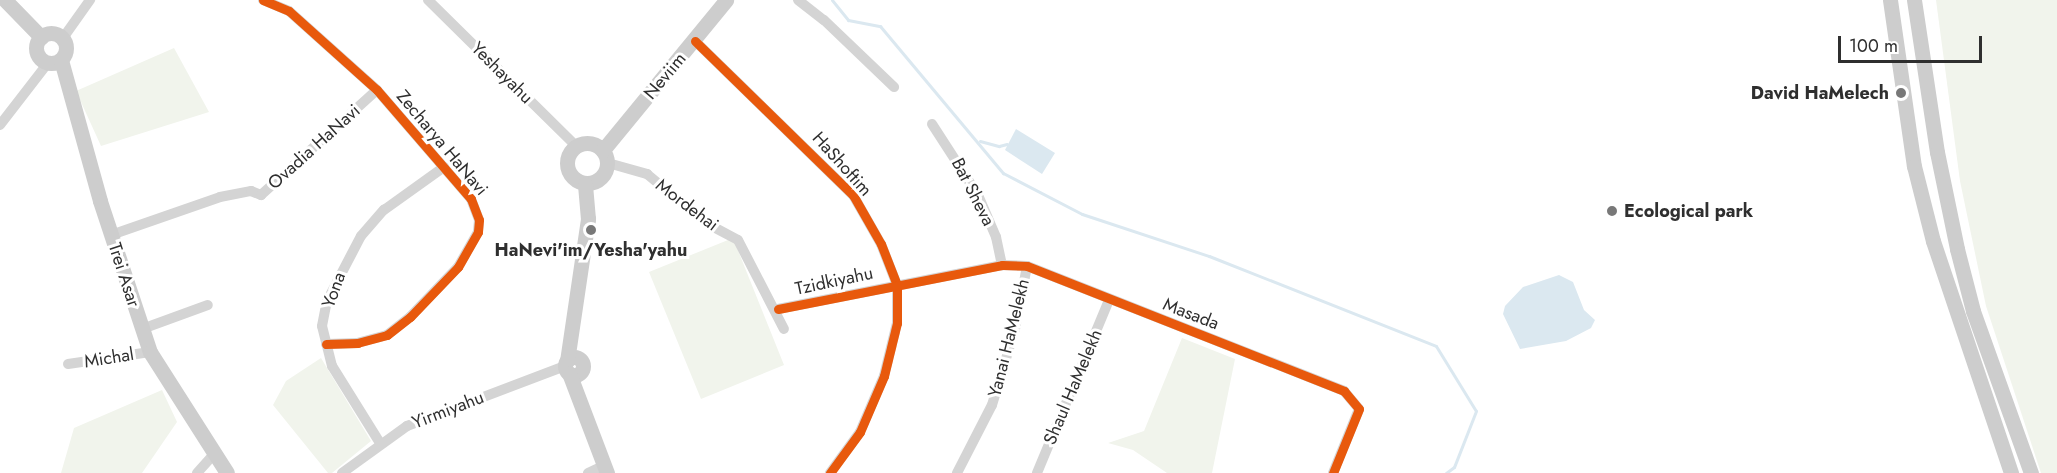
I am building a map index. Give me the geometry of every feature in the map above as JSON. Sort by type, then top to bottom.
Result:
[{"type":"street","points":[[5,0],[40,37]]},
{"type":"street","points":[[63,38],[90,0]]},
{"type":"street","name":"Zecharya HaNavi","points":[[263,0],[297,18],[377,90],[471,199],[479,220],[478,232],[458,267],[427,303],[387,335],[358,343],[326,344]]},
{"type":"street","name":"Yeshayahu","points":[[428,0],[576,146]]},
{"type":"street","name":"Neviim","points":[[605,157],[726,0]]},
{"type":"street","points":[[798,0],[824,20],[894,87]]},
{"type":"street","points":[[1890,0],[1914,166],[1934,241],[2011,473]]},
{"type":"street","points":[[1914,0],[1937,152],[1957,249],[1973,311],[2031,473]]},
{"type":"street","points":[[0,125],[66,51],[63,38],[54,33],[40,37]]},
{"type":"street","points":[[40,37],[37,52],[54,62]]},
{"type":"street","name":"HaShoftim","points":[[695,41],[853,195],[881,244],[897,285],[897,323],[884,376],[860,432],[830,473]]},
{"type":"street","name":"Trei Asar","points":[[54,62],[150,352],[227,473]]},
{"type":"street","name":"Ovadia HaNavi","points":[[111,235],[220,197],[251,190],[261,195],[377,90]]},
{"type":"street","name":"Bat Sheva","points":[[932,124],[978,195],[1002,265]]},
{"type":"street","points":[[588,143],[605,157],[600,180],[585,184],[571,176],[567,165],[576,146],[588,143]]},
{"type":"street","name":"Mordehai","points":[[605,157],[647,174],[705,223],[738,240],[777,309],[784,329]]},
{"type":"street","name":"Yona","points":[[380,443],[332,366],[322,326],[327,301],[361,236],[384,210],[444,167]]},
{"type":"street","points":[[585,184],[588,219],[571,320],[572,366],[583,409],[605,470],[588,473]]},
{"type":"street","name":"Tzidkiyahu","points":[[777,309],[1002,265]]},
{"type":"street","name":"Masada","points":[[1002,265],[1027,266],[1344,392],[1359,409],[1333,473]]},
{"type":"street","name":"Yanai HaMelekh","points":[[957,473],[992,405],[1015,329],[1027,266]]},
{"type":"street","name":"Shaul HaMelekh","points":[[1037,473],[1109,300]]},
{"type":"street","points":[[142,329],[208,305]]},
{"type":"street","name":"Michal","points":[[68,364],[150,352]]},
{"type":"street","name":"Yirmiyahu","points":[[342,473],[380,443],[407,426],[572,366]]},
{"type":"street","points":[[197,473],[214,454]]},
{"type":"shaded area","points":[[1936,0],[2057,0],[2057,473],[2041,473],[1986,306],[1960,181]]},
{"type":"shaded area","points":[[174,48],[209,112],[101,146],[76,91]]},
{"type":"shaded area","points":[[1016,129],[1055,153],[1042,174],[1005,150]]},
{"type":"shaded area","points":[[733,238],[784,365],[701,399],[649,272]]},
{"type":"shaded area","points":[[1559,275],[1573,282],[1584,310],[1595,320],[1591,328],[1566,341],[1520,349],[1503,314],[1505,306],[1523,287]]},
{"type":"shaded area","points":[[1182,338],[1235,359],[1212,473],[1167,473],[1133,450],[1108,443],[1144,431]]},
{"type":"shaded area","points":[[321,358],[371,441],[332,473],[328,473],[273,405],[286,381]]},
{"type":"shaded area","points":[[162,390],[177,422],[142,473],[61,473],[74,428]]},
{"type":"waterway","points":[[832,0],[848,20],[880,26],[1003,173],[1082,214],[1209,256],[1436,346],[1476,411],[1454,467],[1446,473]]},
{"type":"waterway","points":[[980,141],[999,146],[1007,144]]},
{"type":"cycle path","points":[[263,0],[289,11],[377,90],[471,199],[479,220],[478,232],[458,267],[410,317],[387,335],[358,343],[326,344]]},
{"type":"cycle path","points":[[695,41],[853,195],[881,244],[897,285],[897,323],[884,376],[860,432],[830,473]]},
{"type":"cycle path","points":[[778,309],[1002,265],[1027,266],[1344,391],[1359,409],[1333,473]]},
{"type":"place","name":"David HaMelech","points":[[1901,93]]},
{"type":"place","name":"Ecological park","points":[[1612,211]]},
{"type":"place","name":"HaNevi'im/Yesha'yahu","points":[[591,230]]}]
